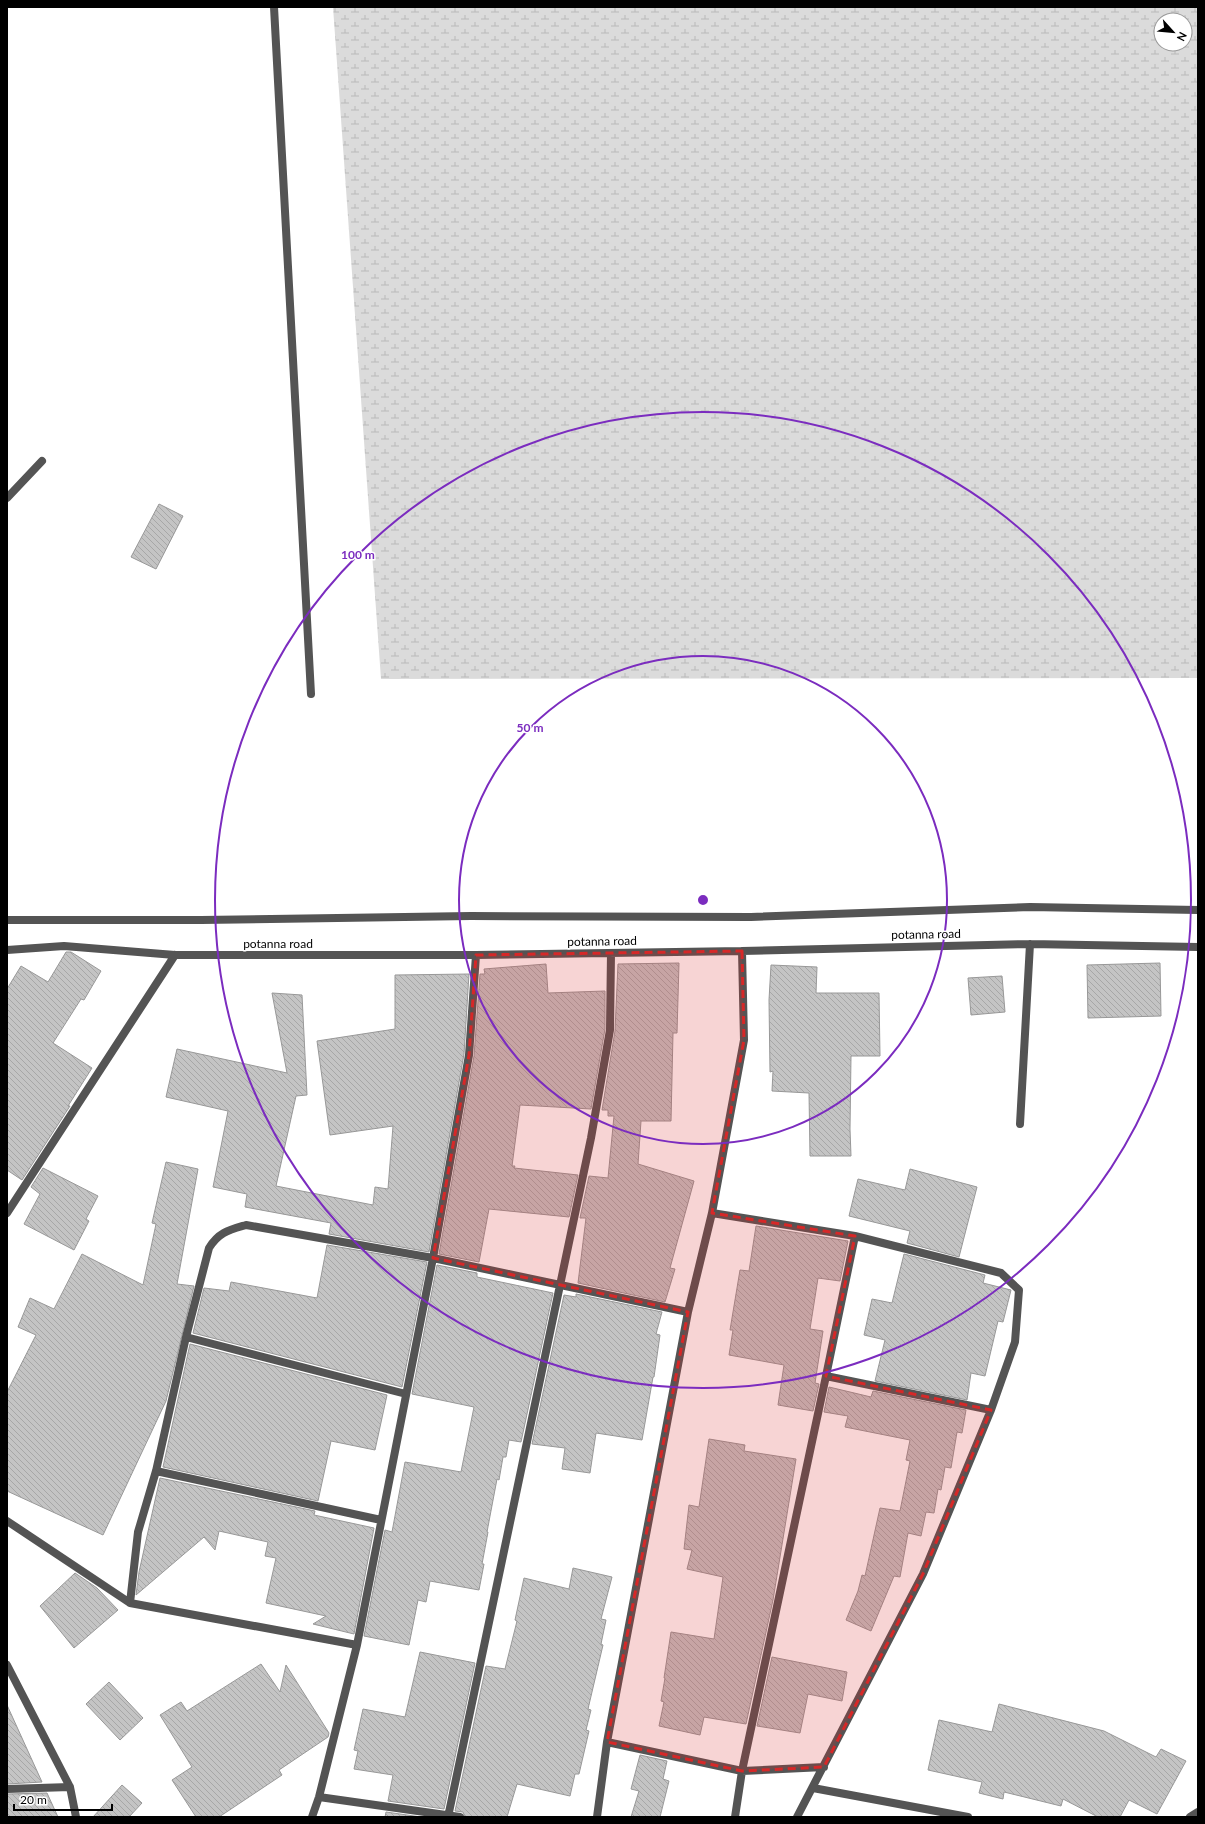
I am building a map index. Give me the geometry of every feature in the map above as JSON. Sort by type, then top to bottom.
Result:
[{"type":"street","points":[[274,7],[311,694]]},
{"type":"street","points":[[7,498],[42,460]]},
{"type":"street","name":"potanna road","points":[[7,920],[201,920],[471,916],[751,917],[1030,907],[1198,910]]},
{"type":"street","points":[[1020,1124],[1030,944]]},
{"type":"street","name":"potanna road","points":[[7,950],[64,946],[175,955],[476,955],[742,951],[1030,944],[1198,947]]},
{"type":"street","points":[[597,1817],[608,1742],[688,1312],[712,1214],[744,1040],[742,951]]},
{"type":"street","points":[[448,1816],[592,1138],[610,1030],[611,953]]},
{"type":"street","points":[[7,1213],[175,955]]},
{"type":"street","points":[[312,1817],[319,1797],[357,1645],[433,1258],[469,1055],[476,955]]},
{"type":"street","points":[[712,1214],[855,1236],[1002,1273],[1019,1290],[1015,1342],[991,1410],[922,1574],[824,1767],[818,1789],[797,1817]]},
{"type":"street","points":[[130,1603],[138,1532],[156,1471],[186,1337],[209,1248],[215,1239],[225,1231],[246,1225],[433,1258],[562,1284],[688,1312]]},
{"type":"street","points":[[735,1817],[742,1771],[855,1236]]},
{"type":"street","points":[[186,1337],[406,1394]]},
{"type":"street","points":[[826,1376],[991,1410]]},
{"type":"street","points":[[156,1471],[381,1520]]},
{"type":"street","points":[[7,1521],[130,1603],[357,1645]]},
{"type":"street","points":[[7,1665],[70,1787],[76,1817]]},
{"type":"street","points":[[608,1742],[742,1771],[824,1767]]},
{"type":"street","points":[[7,1790],[70,1787]]},
{"type":"street","points":[[818,1789],[968,1817]]},
{"type":"street","points":[[319,1797],[460,1817]]},
{"type":"street","points":[[1190,1817],[1198,1812]]},
{"type":"highlighted area","points":[[742,951],[744,1040],[712,1213],[855,1236],[826,1376],[991,1410],[923,1574],[824,1767],[742,1771],[607,1742],[688,1312],[433,1258],[469,1055],[476,955]]},
{"type":"green space","points":[[333,7],[1198,7],[1198,678],[381,679]]},
{"type":"building","points":[[159,504],[183,516],[156,569],[131,557]]},
{"type":"building","points":[[66,952],[71,952],[101,971],[84,1000],[81,999],[53,1043],[92,1068],[68,1106],[70,1106],[22,1180],[7,1170],[7,989],[21,966],[48,982]]},
{"type":"building","points":[[679,963],[677,1033],[673,1033],[671,1121],[641,1121],[638,1164],[694,1181],[670,1268],[675,1269],[665,1302],[578,1283],[586,1218],[580,1218],[589,1176],[608,1178],[614,1116],[608,1116],[608,1110],[602,1110],[615,1031],[618,964]]},
{"type":"building","points":[[1160,963],[1161,1016],[1088,1018],[1087,965]]},
{"type":"building","points":[[546,964],[548,993],[605,991],[605,1029],[591,1109],[520,1105],[512,1166],[515,1166],[514,1168],[578,1175],[569,1217],[489,1209],[479,1262],[439,1254],[474,1056],[480,974],[485,974],[484,969]]},
{"type":"building","points":[[771,965],[817,967],[816,993],[879,993],[880,1056],[851,1056],[851,1156],[810,1156],[809,1093],[772,1091],[773,1071],[770,1072],[769,1000]]},
{"type":"building","points":[[469,974],[464,1054],[429,1252],[329,1234],[331,1223],[245,1207],[247,1194],[213,1187],[228,1111],[166,1097],[177,1049],[287,1073],[272,993],[302,995],[307,1095],[296,1096],[276,1186],[373,1205],[375,1187],[388,1189],[393,1126],[330,1135],[317,1041],[395,1029],[395,975]]},
{"type":"building","points":[[1002,976],[1005,1012],[971,1015],[968,978]]},
{"type":"building","points":[[166,1162],[198,1169],[177,1284],[194,1286],[166,1401],[103,1535],[7,1491],[7,1392],[36,1335],[18,1327],[30,1298],[54,1309],[82,1254],[143,1285],[156,1224],[152,1223]]},
{"type":"building","points":[[43,1168],[98,1196],[86,1219],[89,1221],[74,1250],[24,1224],[40,1194],[31,1187]]},
{"type":"building","points":[[910,1169],[977,1187],[959,1257],[907,1243],[910,1231],[849,1216],[858,1179],[905,1190]]},
{"type":"building","points":[[756,1226],[848,1241],[840,1281],[818,1278],[810,1329],[823,1331],[815,1383],[819,1384],[813,1411],[778,1405],[784,1365],[729,1355],[733,1330],[730,1330],[740,1270],[749,1271]]},
{"type":"building","points":[[327,1245],[427,1262],[402,1387],[193,1333],[204,1288],[229,1291],[231,1282],[317,1298]]},
{"type":"building","points":[[904,1254],[985,1275],[983,1283],[1011,1290],[1003,1322],[998,1321],[985,1376],[971,1373],[967,1400],[875,1381],[885,1340],[864,1335],[872,1299],[892,1303]]},
{"type":"building","points":[[437,1265],[477,1273],[477,1277],[553,1293],[521,1442],[509,1440],[506,1457],[503,1457],[499,1480],[497,1479],[487,1532],[482,1564],[484,1564],[479,1590],[430,1581],[426,1602],[418,1600],[409,1645],[364,1636],[385,1530],[392,1532],[405,1462],[461,1472],[474,1407],[412,1394]]},
{"type":"building","points":[[576,1294],[662,1312],[656,1334],[660,1335],[642,1440],[596,1433],[590,1473],[562,1469],[565,1448],[532,1444],[564,1295],[576,1297]]},
{"type":"building","points":[[190,1344],[387,1395],[375,1450],[331,1441],[318,1501],[163,1467]]},
{"type":"building","points":[[829,1387],[871,1397],[873,1391],[966,1410],[962,1433],[957,1432],[951,1468],[945,1467],[941,1490],[938,1489],[934,1513],[926,1512],[921,1536],[908,1533],[900,1577],[894,1576],[871,1631],[846,1620],[858,1591],[862,1575],[865,1576],[880,1508],[900,1511],[910,1461],[906,1460],[910,1440],[845,1427],[848,1416],[824,1412]]},
{"type":"building","points":[[709,1439],[745,1445],[744,1451],[796,1459],[773,1600],[746,1724],[704,1717],[700,1735],[659,1726],[664,1702],[661,1701],[671,1632],[714,1639],[723,1577],[687,1569],[692,1550],[684,1549],[689,1505],[699,1507]]},
{"type":"building","points":[[160,1478],[315,1511],[314,1515],[374,1528],[354,1634],[313,1624],[326,1616],[266,1603],[276,1558],[265,1556],[268,1542],[219,1531],[215,1550],[204,1537],[136,1595],[139,1572]]},
{"type":"building","points":[[573,1568],[612,1577],[601,1619],[606,1620],[601,1644],[603,1645],[588,1709],[591,1710],[586,1730],[589,1731],[579,1774],[575,1774],[570,1796],[517,1784],[507,1817],[465,1817],[463,1812],[455,1811],[486,1666],[505,1669],[517,1621],[515,1620],[524,1578],[569,1589]]},
{"type":"building","points":[[75,1573],[97,1588],[118,1610],[74,1648],[40,1606]]},
{"type":"building","points":[[420,1652],[475,1663],[444,1809],[388,1801],[393,1775],[354,1769],[358,1751],[354,1750],[363,1709],[405,1717]]},
{"type":"building","points":[[772,1657],[847,1672],[842,1701],[808,1694],[800,1733],[757,1726]]},
{"type":"building","points":[[261,1664],[280,1692],[286,1665],[329,1733],[328,1737],[279,1770],[282,1775],[219,1817],[196,1817],[172,1780],[192,1767],[160,1715],[181,1702],[187,1711]]},
{"type":"building","points":[[109,1682],[143,1718],[120,1740],[86,1704]]},
{"type":"building","points":[[999,1704],[1104,1731],[1156,1757],[1161,1749],[1186,1761],[1157,1814],[1129,1800],[1120,1817],[1098,1817],[1063,1799],[1061,1806],[1004,1792],[1003,1799],[979,1793],[982,1782],[928,1770],[939,1720],[992,1732]]},
{"type":"building","points":[[7,1705],[42,1782],[7,1784]]},
{"type":"building","points":[[640,1755],[667,1761],[663,1779],[669,1781],[660,1817],[631,1817],[639,1791],[631,1789]]},
{"type":"building","points":[[122,1785],[142,1803],[129,1817],[93,1817]]},
{"type":"building","points":[[47,1793],[58,1817],[7,1817],[7,1794]]},
{"type":"building","points":[[386,1812],[421,1817],[385,1817]]}]
